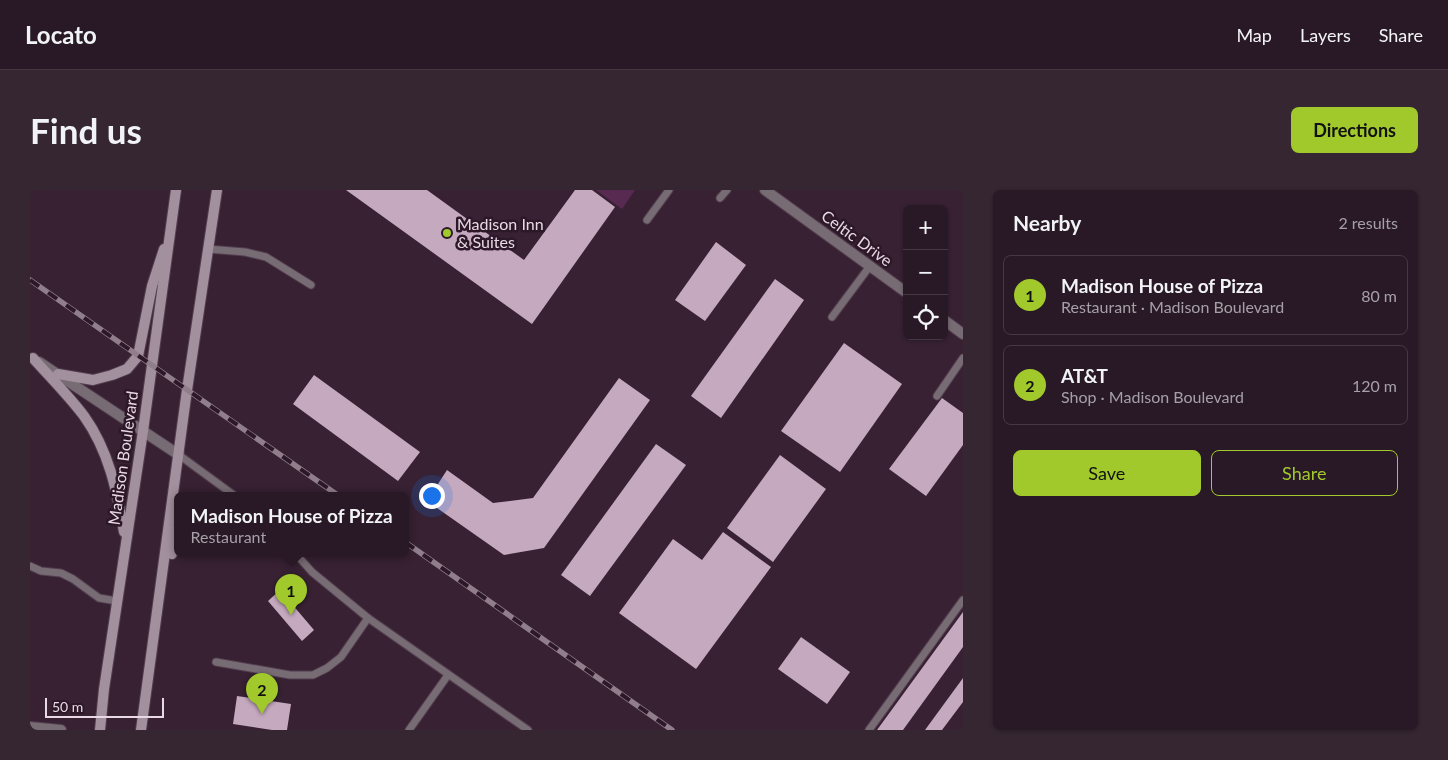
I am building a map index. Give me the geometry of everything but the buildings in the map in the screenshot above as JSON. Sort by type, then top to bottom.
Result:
[{"type":"main road","name":"Madison Boulevard","points":[[100,730],[104,689],[143,431],[176,190]]},
{"type":"main road","points":[[141,730],[217,190]]},
{"type":"main road","points":[[58,374],[93,380],[112,375],[127,368],[138,356],[152,286],[173,222]]},
{"type":"main road","points":[[31,357],[84,416],[99,440],[111,470],[117,492],[126,542]]},
{"type":"main road","points":[[150,668],[163,616],[174,542]]},
{"type":"street","name":"Celtic Drive","points":[[765,190],[903,290]]},
{"type":"street","points":[[948,323],[963,334]]},
{"type":"street","points":[[31,357],[179,455]]},
{"type":"street","points":[[30,727],[61,730]]},
{"type":"lane","points":[[647,220],[669,190]]},
{"type":"lane","points":[[720,198],[726,190]]},
{"type":"lane","points":[[208,249],[246,252],[266,257],[311,286]]},
{"type":"lane","points":[[832,317],[870,266]]},
{"type":"lane","points":[[937,396],[963,358]]},
{"type":"lane","points":[[179,455],[230,492]]},
{"type":"lane","points":[[299,557],[312,572],[368,618],[528,730]]},
{"type":"lane","points":[[30,566],[41,571],[61,573],[73,578],[99,598],[117,601]]},
{"type":"lane","points":[[869,730],[963,600]]},
{"type":"lane","points":[[216,662],[290,675],[313,675],[327,668],[342,656],[368,618]]},
{"type":"lane","points":[[409,730],[448,675]]},
{"type":"shaded area","points":[[596,190],[635,190],[622,209]]},
{"type":"railway","points":[[30,280],[333,492]]},
{"type":"railway","points":[[409,545],[672,730]]},
{"type":"place","name":"Madison Inn & Suites","points":[[447,233]]},
{"type":"place","name":"Madison House of Pizza","points":[[291,615]]},
{"type":"place","name":"AT&T","points":[[262,714]]}]
